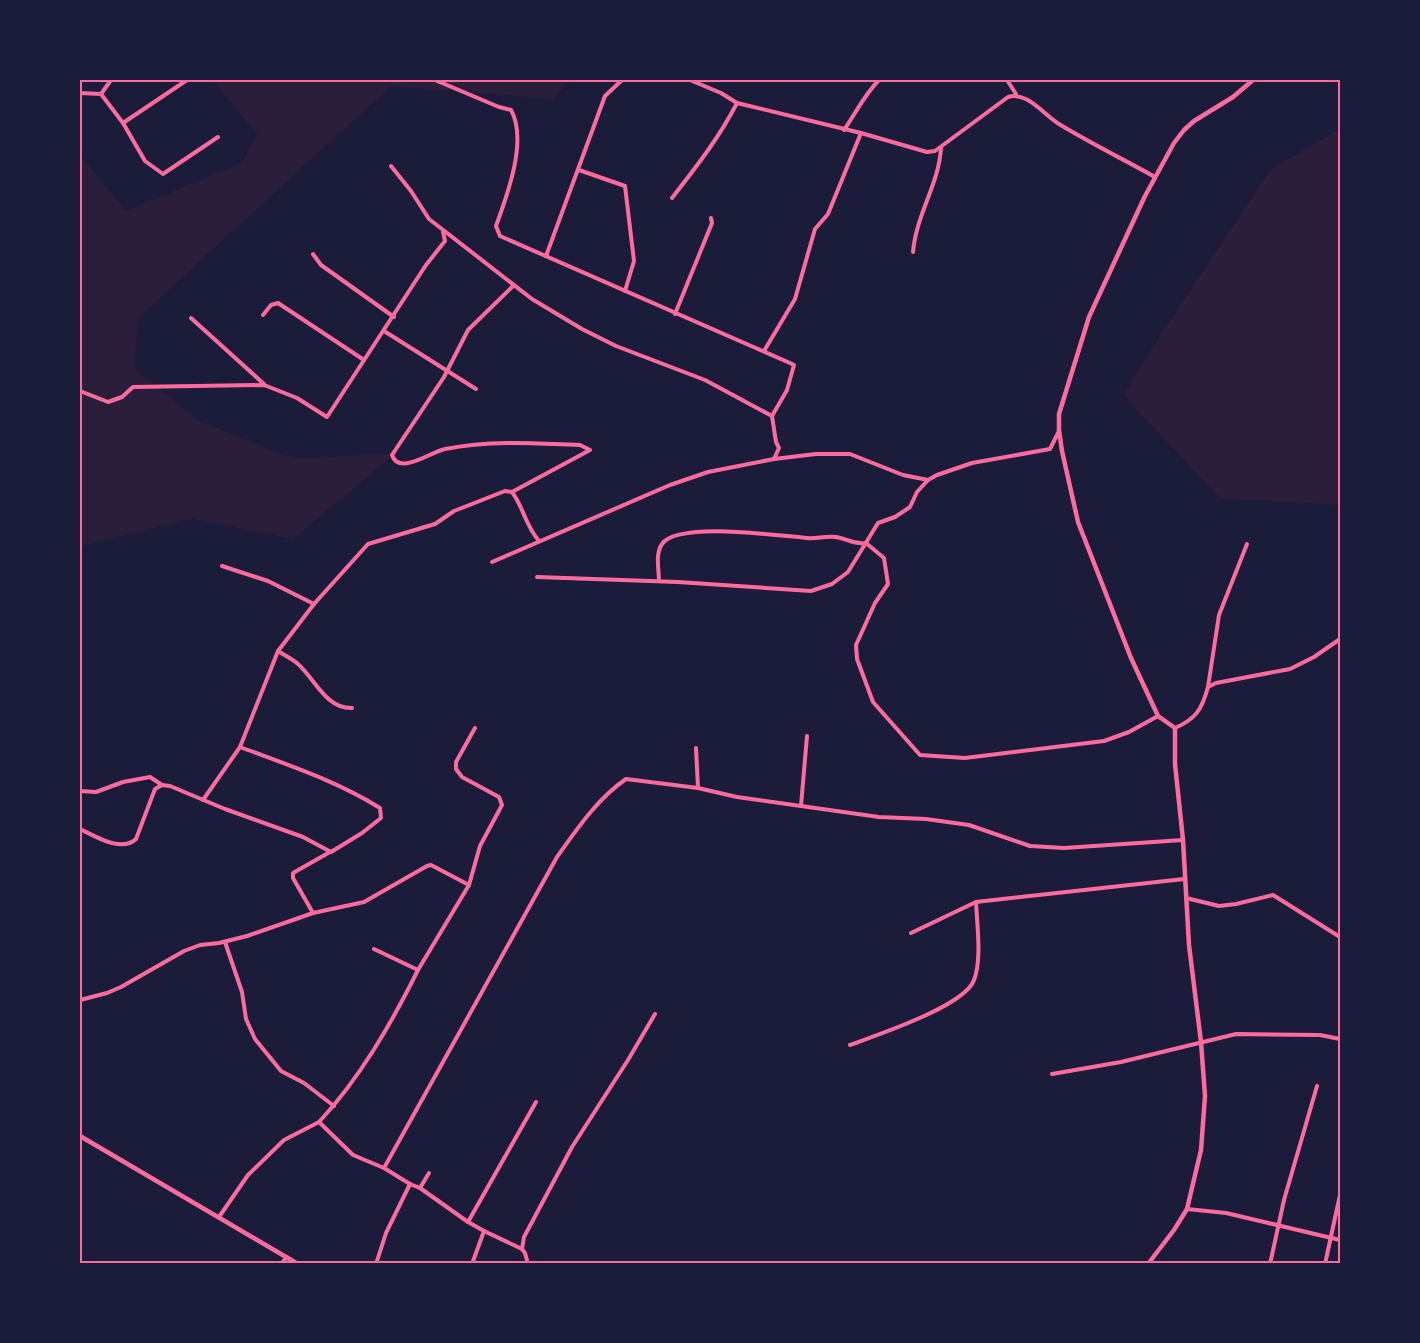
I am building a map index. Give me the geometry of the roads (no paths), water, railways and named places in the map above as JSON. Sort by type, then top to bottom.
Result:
[{"type":"street","points":[[101,94],[111,80]]},
{"type":"street","points":[[123,123],[187,80]]},
{"type":"street","points":[[435,80],[511,110],[516,120],[517,154],[496,226],[500,236],[794,366],[787,390],[772,416],[779,448],[774,459]]},
{"type":"street","points":[[546,256],[604,96],[622,80]]},
{"type":"street","points":[[690,80],[721,93],[736,103],[861,133],[927,152],[935,151],[1008,97],[1016,94]]},
{"type":"street","points":[[843,130],[860,103],[879,80]]},
{"type":"street","points":[[1007,80],[1016,94],[1024,97],[1059,124],[1155,177]]},
{"type":"street","points":[[1175,728],[1158,716],[1131,658],[1078,522],[1059,430],[1059,414],[1089,317],[1155,177],[1184,130],[1233,97],[1253,80]]},
{"type":"street","points":[[80,93],[101,94]]},
{"type":"street","points":[[101,94],[123,123],[145,161],[163,174],[218,137]]},
{"type":"street","points":[[672,198],[703,158],[727,122],[736,103]]},
{"type":"street","points":[[764,351],[795,299],[816,229],[828,213],[861,133]]},
{"type":"street","points":[[913,252],[920,214],[940,165],[941,147]]},
{"type":"street","points":[[391,166],[429,219],[513,286],[582,329],[616,346],[705,380],[772,416]]},
{"type":"street","points":[[579,170],[625,186],[634,261],[625,291]]},
{"type":"street","points":[[675,314],[712,224],[711,218]]},
{"type":"street","points":[[191,318],[264,385],[297,398],[327,417],[426,265],[445,241],[443,231]]},
{"type":"street","points":[[313,254],[321,265],[394,317]]},
{"type":"street","points":[[203,800],[240,747],[278,651],[314,604],[368,544],[435,524],[454,511],[505,491],[512,492],[590,450],[580,445],[500,442],[471,444],[435,452],[407,465],[399,464],[394,460],[393,455],[447,372],[468,330],[513,286]]},
{"type":"street","points":[[263,315],[271,305],[278,303],[364,360]]},
{"type":"street","points":[[384,331],[476,389]]},
{"type":"street","points":[[80,391],[108,402],[122,397],[133,387],[141,386],[264,385]]},
{"type":"street","points":[[537,577],[659,581],[811,591],[832,584],[848,572],[878,523],[895,517],[910,507],[917,492],[928,480],[972,463],[1050,449],[1059,430]]},
{"type":"street","points":[[492,562],[670,485],[708,472],[774,459],[816,454],[850,454],[903,475],[928,480]]},
{"type":"street","points":[[512,492],[518,501],[529,530],[539,541]]},
{"type":"street","points":[[659,581],[658,554],[662,545],[669,538],[684,533],[716,532],[810,539],[836,537],[857,544],[866,543],[884,558],[888,584],[875,603],[856,645],[857,659],[873,702],[920,755],[965,758],[1104,741],[1129,732],[1158,716]]},
{"type":"street","points":[[1175,728],[1183,725],[1202,708],[1208,687],[1219,615],[1247,544]]},
{"type":"street","points":[[222,566],[267,582],[314,604]]},
{"type":"street","points":[[1208,687],[1216,683],[1290,669],[1314,657],[1341,639]]},
{"type":"street","points":[[278,651],[298,664],[328,698],[343,708],[352,708]]},
{"type":"street","points":[[219,1216],[248,1175],[284,1140],[319,1122],[334,1106],[382,1036],[469,885],[480,846],[502,805],[499,796],[462,777],[456,769],[456,762],[475,728]]},
{"type":"street","points":[[1148,1263],[1188,1209],[1201,1150],[1205,1096],[1184,879],[1183,840],[1175,764],[1175,728]]},
{"type":"street","points":[[801,806],[807,736]]},
{"type":"street","points":[[240,747],[310,772],[357,794],[380,808],[381,818],[362,833],[293,873],[293,878],[313,913]]},
{"type":"street","points":[[696,748],[698,788]]},
{"type":"street","points":[[80,791],[96,792],[123,782],[150,777],[162,785],[170,786],[303,837],[331,852]]},
{"type":"street","points":[[384,1168],[556,857],[610,790],[626,779],[879,817],[926,819],[969,825],[1030,846],[1048,848],[1183,840]]},
{"type":"street","points":[[80,829],[122,845],[130,844],[136,838],[155,789],[162,785]]},
{"type":"street","points":[[80,1000],[121,987],[184,951],[200,945],[225,942],[313,913],[364,902],[427,866],[431,865],[469,885]]},
{"type":"street","points":[[911,933],[976,902],[1184,879]]},
{"type":"street","points":[[1186,898],[1219,906],[1273,895],[1341,937]]},
{"type":"street","points":[[850,1045],[950,1004],[967,992],[974,981],[977,968],[976,902]]},
{"type":"street","points":[[225,942],[242,992],[246,1019],[255,1039],[281,1071],[304,1083],[334,1106]]},
{"type":"street","points":[[374,949],[418,970]]},
{"type":"street","points":[[522,1249],[524,1237],[572,1147],[655,1014]]},
{"type":"street","points":[[1052,1074],[1132,1060],[1236,1034],[1320,1035],[1341,1039]]},
{"type":"street","points":[[1270,1263],[1290,1176],[1317,1086]]},
{"type":"street","points":[[468,1222],[536,1102]]},
{"type":"street","points":[[319,1122],[353,1155],[384,1168],[420,1188],[468,1222],[522,1249],[528,1263]]},
{"type":"street","points":[[80,1136],[298,1263]]},
{"type":"street","points":[[420,1188],[429,1173]]},
{"type":"street","points":[[376,1263],[386,1233],[410,1184]]},
{"type":"street","points":[[1325,1263],[1341,1196]]},
{"type":"street","points":[[1188,1209],[1226,1212],[1341,1240]]},
{"type":"street","points":[[472,1263],[484,1231]]},
{"type":"street","points":[[281,1263],[287,1257]]}]
